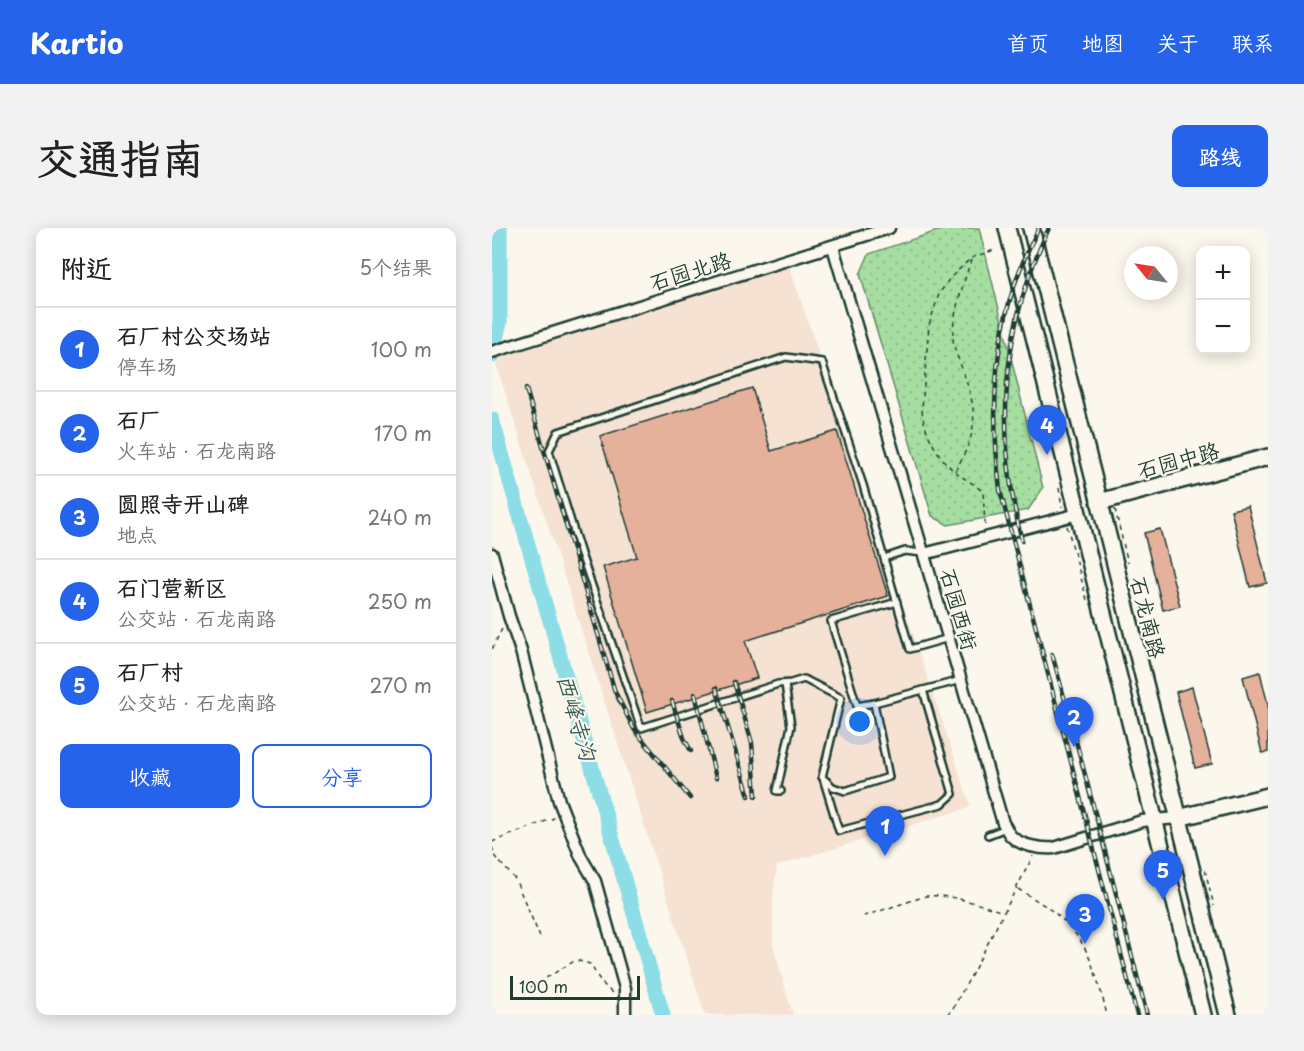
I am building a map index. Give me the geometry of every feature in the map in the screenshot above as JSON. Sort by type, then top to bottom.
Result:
[{"type":"main road","name":"石龙南路","points":[[1007,228],[1203,1015]]},
{"type":"main road","name":"石龙南路","points":[[1031,228],[1228,1015]]},
{"type":"main road","name":"石园中路","points":[[1099,502],[1268,457]]},
{"type":"main road","points":[[1178,818],[1268,796]]},
{"type":"street","name":"石园北路","points":[[492,352],[889,228]]},
{"type":"street","name":"石园西街","points":[[833,247],[1007,828]]},
{"type":"street","points":[[924,554],[1078,514]]},
{"type":"street","points":[[492,554],[508,616],[521,651],[563,814],[581,856],[595,881],[625,988],[626,1010]]},
{"type":"street","points":[[1007,828],[1011,836],[1021,842],[1037,847],[1054,848],[1142,821],[1178,818]]},
{"type":"lane","points":[[923,690],[953,794],[942,804],[839,831],[822,777],[841,698],[804,679],[778,684],[641,728],[581,554],[549,451],[558,432],[786,357],[822,363],[863,485],[910,649],[949,638]]},
{"type":"lane","points":[[884,558],[905,551],[924,554]]},
{"type":"lane","points":[[897,602],[831,621],[857,706],[961,680]]},
{"type":"lane","points":[[781,791],[777,791],[791,726],[785,684]]},
{"type":"lane","points":[[822,777],[833,787],[844,791],[889,777],[874,703]]},
{"type":"lane","points":[[988,835],[1007,828]]},
{"type":"path","points":[[985,525],[983,492],[955,472],[940,457],[922,420],[928,325],[939,294],[950,278],[971,258],[993,250]]},
{"type":"path","points":[[955,472],[973,434],[974,421],[973,405],[953,337],[958,305],[971,258]]},
{"type":"path","points":[[492,649],[508,616]]},
{"type":"path","points":[[492,842],[563,814]]},
{"type":"path","points":[[492,847],[495,857],[515,879],[540,937]]},
{"type":"path","points":[[947,1015],[972,974],[1037,847]]},
{"type":"path","points":[[1017,888],[1043,904],[1076,934],[1086,952],[1107,1015]]},
{"type":"path","points":[[864,916],[926,896],[936,895],[953,897],[1004,912]]},
{"type":"path","points":[[531,987],[576,960],[582,961],[590,964],[601,982],[626,1010]]},
{"type":"shaded area","points":[[788,262],[971,807],[777,866],[773,897],[773,945],[793,1015],[705,1015],[494,358]]},
{"type":"green space","points":[[946,228],[979,228],[1043,488],[1028,510],[948,525],[932,516],[860,274],[869,254]]},
{"type":"building","points":[[752,388],[771,451],[837,431],[888,596],[745,641],[757,678],[647,712],[603,567],[637,557],[600,436]]},
{"type":"building","points":[[1248,506],[1267,583],[1250,587],[1231,510]]},
{"type":"building","points":[[1160,529],[1180,606],[1163,610],[1144,533]]},
{"type":"building","points":[[1260,672],[1268,705],[1268,752],[1262,753],[1243,677]]},
{"type":"building","points":[[1192,687],[1212,764],[1195,768],[1176,692]]},
{"type":"waterway","name":"西峰寺沟","points":[[492,356],[500,322],[500,228]]},
{"type":"waterway","name":"西峰寺沟","points":[[492,419],[663,1015]]},
{"type":"railway","points":[[1039,228],[1012,291],[998,356],[995,422],[1000,490],[1137,1015]]},
{"type":"railway","points":[[1022,541],[1013,501],[1008,461],[1007,382],[1012,343],[1021,304],[1033,266],[1049,228]]},
{"type":"railway","points":[[526,389],[615,692],[634,729],[690,798]]},
{"type":"railway","points":[[1052,654],[1147,1015]]},
{"type":"railway","points":[[734,682],[752,743],[756,796]]},
{"type":"railway","points":[[716,688],[749,796]]},
{"type":"railway","points":[[695,694],[716,778]]},
{"type":"railway","points":[[672,701],[684,738],[691,751]]},
{"type":"place","name":"石门营新区","points":[[1047,455]]},
{"type":"place","name":"石厂","points":[[1074,747]]},
{"type":"place","name":"石厂村公交场站","points":[[885,856]]},
{"type":"place","name":"石厂村","points":[[1163,900]]},
{"type":"place","name":"圆照寺开山碑","points":[[1085,944]]}]
